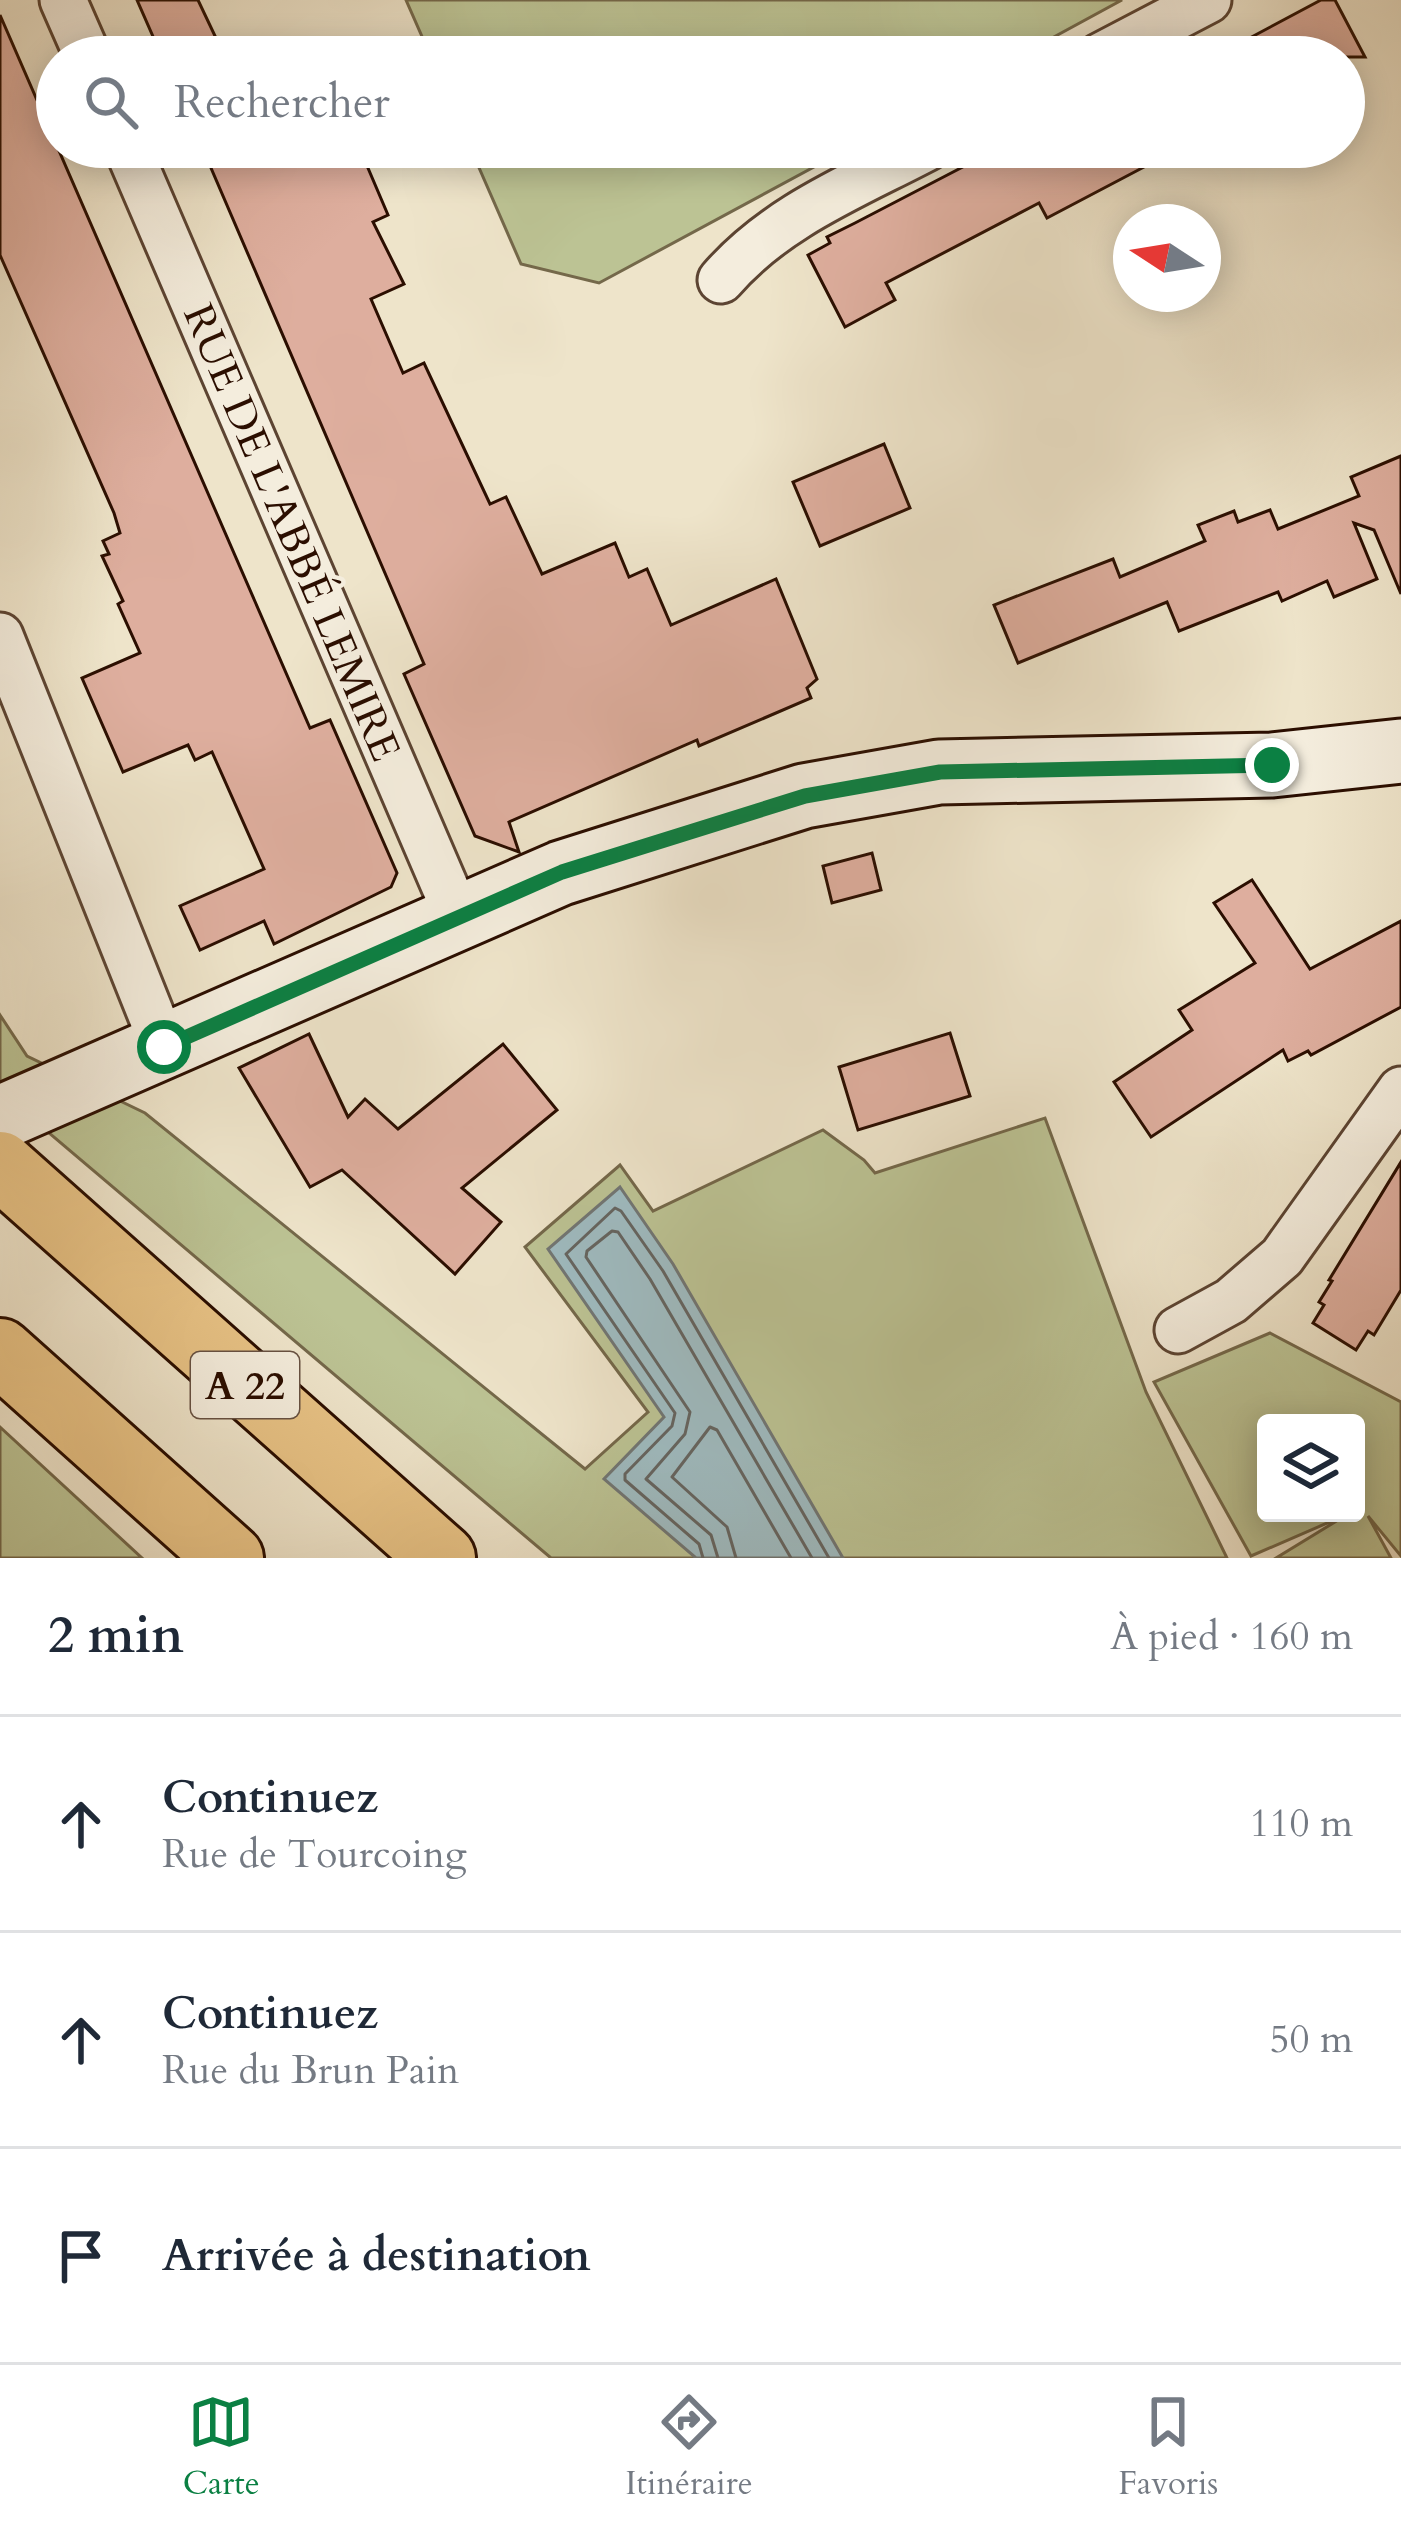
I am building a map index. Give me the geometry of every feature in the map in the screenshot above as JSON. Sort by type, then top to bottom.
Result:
[{"type":"highway","name":"A 22","points":[[0,1165],[442,1558]]},
{"type":"highway","points":[[0,1352],[230,1558]]},
{"type":"main road","points":[[0,1118],[562,872],[805,796],[892,779],[988,770],[1272,765],[1401,751]]},
{"type":"street","points":[[63,0],[79,36]]},
{"type":"street","points":[[1139,36],[1208,0]]},
{"type":"street","name":"RUE DE L'ABBÉ LEMIRE","points":[[136,168],[458,917]]},
{"type":"street","points":[[722,280],[742,255],[780,225],[888,168]]},
{"type":"street","points":[[0,636],[164,1047]]},
{"type":"street","points":[[1178,1330],[1231,1300],[1282,1257],[1401,1090]]},
{"type":"green space","points":[[406,0],[1122,0],[1056,36],[422,36]]},
{"type":"green space","points":[[479,168],[812,168],[599,283],[521,264]]},
{"type":"green space","points":[[0,1015],[27,1056],[145,1113],[585,1469],[648,1412],[525,1247],[620,1165],[653,1211],[823,1130],[875,1173],[1045,1118],[1146,1392],[1227,1558],[551,1558],[0,1087]]},
{"type":"green space","points":[[1270,1333],[1401,1402],[1401,1556],[1368,1516],[1391,1558],[1276,1558],[1335,1522],[1365,1522],[1365,1414],[1257,1414],[1257,1522],[1330,1522],[1251,1556],[1154,1382]]},
{"type":"green space","points":[[0,1427],[142,1558],[0,1558]]},
{"type":"water","points":[[620,1187],[673,1264],[843,1558],[696,1558],[604,1479],[664,1417],[548,1249]]},
{"type":"building","points":[[137,0],[198,0],[215,36],[153,36]]},
{"type":"building","points":[[1321,0],[1335,0],[1354,36],[1253,36]]},
{"type":"building","points":[[0,15],[36,98],[36,168],[67,168],[310,728],[330,720],[397,873],[391,887],[274,944],[264,921],[200,950],[180,906],[264,869],[212,752],[195,760],[188,745],[123,772],[82,678],[140,653],[102,556],[109,554],[103,541],[120,533],[0,255]]},
{"type":"building","points":[[211,168],[368,168],[388,215],[373,222],[404,284],[371,299],[403,373],[424,363],[490,504],[506,497],[542,574],[615,543],[629,577],[647,569],[671,625],[776,579],[817,679],[807,688],[811,698],[699,746],[697,740],[509,822],[519,852],[475,836],[404,674],[424,664]]},
{"type":"building","points":[[961,168],[1142,168],[1047,218],[1039,203],[886,283],[895,300],[845,327],[808,255],[830,243],[827,237]]},
{"type":"building","points":[[884,444],[910,508],[820,546],[793,482]]},
{"type":"building","points":[[1401,456],[1401,594],[1374,530],[1354,523],[1377,579],[1334,597],[1327,581],[1282,601],[1278,592],[1179,631],[1167,602],[1018,663],[994,605],[1113,559],[1120,577],[1205,541],[1198,525],[1234,511],[1238,522],[1270,510],[1278,529],[1359,496],[1351,477]]},
{"type":"building","points":[[872,853],[881,890],[832,903],[823,866]]},
{"type":"building","points":[[1252,880],[1310,969],[1401,921],[1401,1007],[1311,1055],[1308,1051],[1288,1061],[1283,1050],[1151,1137],[1114,1082],[1192,1030],[1179,1010],[1255,963],[1214,903]]},
{"type":"building","points":[[950,1033],[970,1096],[858,1130],[839,1067]]},
{"type":"building","points":[[309,1034],[348,1117],[365,1099],[398,1129],[503,1044],[557,1110],[462,1188],[501,1222],[455,1274],[342,1170],[310,1187],[239,1068]]},
{"type":"building","points":[[1401,1162],[1401,1290],[1374,1335],[1368,1331],[1356,1350],[1313,1323],[1324,1305],[1319,1302],[1329,1280]]},
{"type":"route","points":[[164,1047],[562,872],[805,796],[940,772],[1272,765]]}]
